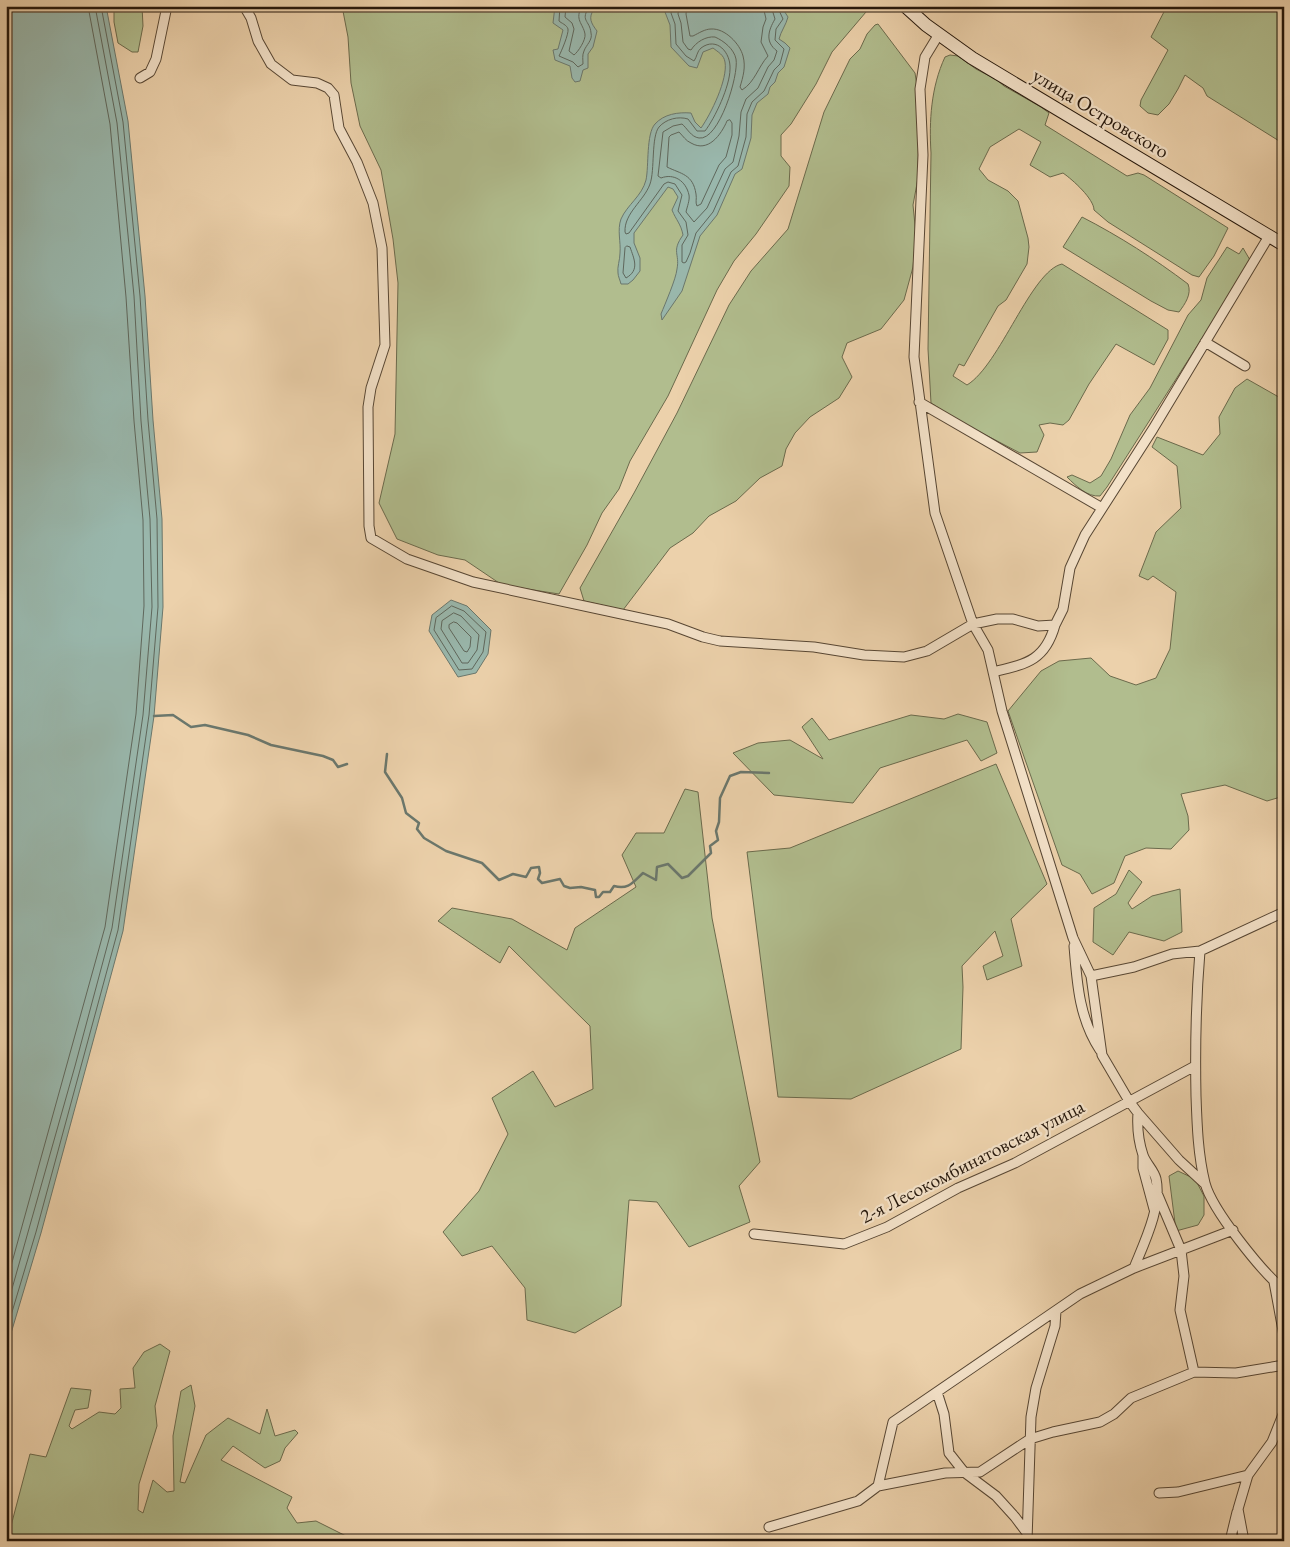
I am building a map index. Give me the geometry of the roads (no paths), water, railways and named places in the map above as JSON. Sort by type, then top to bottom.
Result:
[{"type":"main road","name":"улица Островского","points":[[905,6],[926,25],[972,58],[1284,245]]},
{"type":"street","points":[[140,78],[150,72],[156,59],[168,6]]},
{"type":"street","points":[[244,6],[251,18],[258,40],[271,64],[292,80],[317,83],[328,88],[334,95],[340,128],[357,162],[373,203],[382,248],[385,345],[371,388],[368,407],[371,538],[407,559],[473,582],[668,624],[720,641],[814,647],[864,655],[904,657],[926,652],[973,624],[998,619],[1013,619],[1038,626],[1056,625]]},
{"type":"street","points":[[939,34],[925,57],[920,89],[923,155],[914,357],[935,513],[973,624],[988,650],[1002,711],[1073,938],[1091,976],[1102,1055]]},
{"type":"street","points":[[993,672],[1026,664],[1039,655],[1052,637],[1063,609],[1070,568],[1085,535],[1153,429],[1269,236]]},
{"type":"street","points":[[1205,342],[1244,366]]},
{"type":"street","points":[[919,402],[1102,508]]},
{"type":"street","points":[[1091,976],[1134,967],[1172,954],[1200,951],[1284,912]]},
{"type":"street","points":[[1073,938],[1077,987],[1082,1011],[1092,1039],[1138,1113],[1179,1160],[1205,1184]]},
{"type":"street","points":[[1200,951],[1195,1066],[1197,1132],[1205,1184],[1213,1203],[1233,1230],[1274,1282],[1284,1290]]},
{"type":"street","name":"2-я Лесокомбинатовская улица","points":[[754,1234],[844,1244],[887,1227],[958,1188],[1015,1164],[1195,1066]]},
{"type":"street","points":[[1138,1113],[1137,1124],[1143,1156],[1143,1168],[1154,1209]]},
{"type":"street","points":[[1134,1268],[1150,1228],[1157,1193],[1156,1177],[1143,1156]]},
{"type":"street","points":[[1157,1193],[1181,1250],[1184,1276],[1180,1310],[1194,1372]]},
{"type":"street","points":[[878,1486],[892,1422],[1080,1294],[1134,1268],[1233,1230]]},
{"type":"street","points":[[1274,1282],[1284,1336]]},
{"type":"street","points":[[1027,1537],[1031,1418],[1036,1388],[1055,1326],[1056,1311]]},
{"type":"street","points":[[769,1527],[858,1500],[878,1486],[945,1473],[980,1472],[1030,1440],[1053,1432],[1100,1422],[1114,1414],[1131,1398],[1194,1372],[1236,1373],[1284,1366]]},
{"type":"street","points":[[937,1392],[944,1414],[950,1453],[964,1472],[996,1496],[1015,1516],[1027,1537]]},
{"type":"street","points":[[1230,1541],[1248,1475],[1272,1442],[1284,1412]]},
{"type":"street","points":[[1159,1493],[1178,1492],[1248,1475]]},
{"type":"street","points":[[1238,1509],[1244,1541]]},
{"type":"water","points":[[6,6],[106,6],[128,121],[145,296],[162,519],[163,607],[154,716],[123,931],[41,1233],[6,1350]]},
{"type":"water","points":[[555,6],[605,6],[594,9],[591,15],[592,23],[597,31],[593,47],[588,54],[588,68],[583,70],[580,81],[575,82],[572,78],[570,66],[555,60],[553,50],[558,49],[563,30],[553,23]]},
{"type":"water","points":[[670,6],[781,6],[788,17],[779,39],[790,48],[784,67],[778,73],[768,94],[757,103],[752,115],[751,138],[742,169],[735,174],[717,215],[700,236],[682,291],[662,320],[661,314],[678,264],[677,245],[683,235],[672,210],[678,197],[673,189],[668,187],[634,233],[634,243],[640,258],[640,271],[628,284],[621,284],[618,274],[621,219],[644,186],[647,174],[650,135],[655,124],[672,114],[691,113],[695,122],[701,128],[718,96],[725,69],[723,57],[713,48],[703,52],[697,68],[689,66],[671,47],[670,25],[665,12]]},
{"type":"water","points":[[451,600],[467,606],[491,630],[488,654],[476,673],[458,677],[429,631],[432,615]]},
{"type":"waterway","points":[[154,716],[173,715],[191,727],[205,725],[248,735],[271,745],[323,756],[333,760],[338,767],[347,764]]},
{"type":"waterway","points":[[387,754],[385,772],[402,798],[406,813],[419,823],[417,829],[424,838],[446,851],[482,863],[499,880],[513,874],[526,877],[531,868],[539,867],[538,879],[542,883],[560,879],[564,886],[570,888],[581,887],[595,890],[596,897],[599,897],[603,892],[610,892],[614,886],[627,886],[643,873],[656,880],[657,867],[668,864],[682,878],[688,876],[711,853],[710,846],[718,840],[716,831],[719,822],[720,798],[730,776],[741,772],[769,773]]}]
